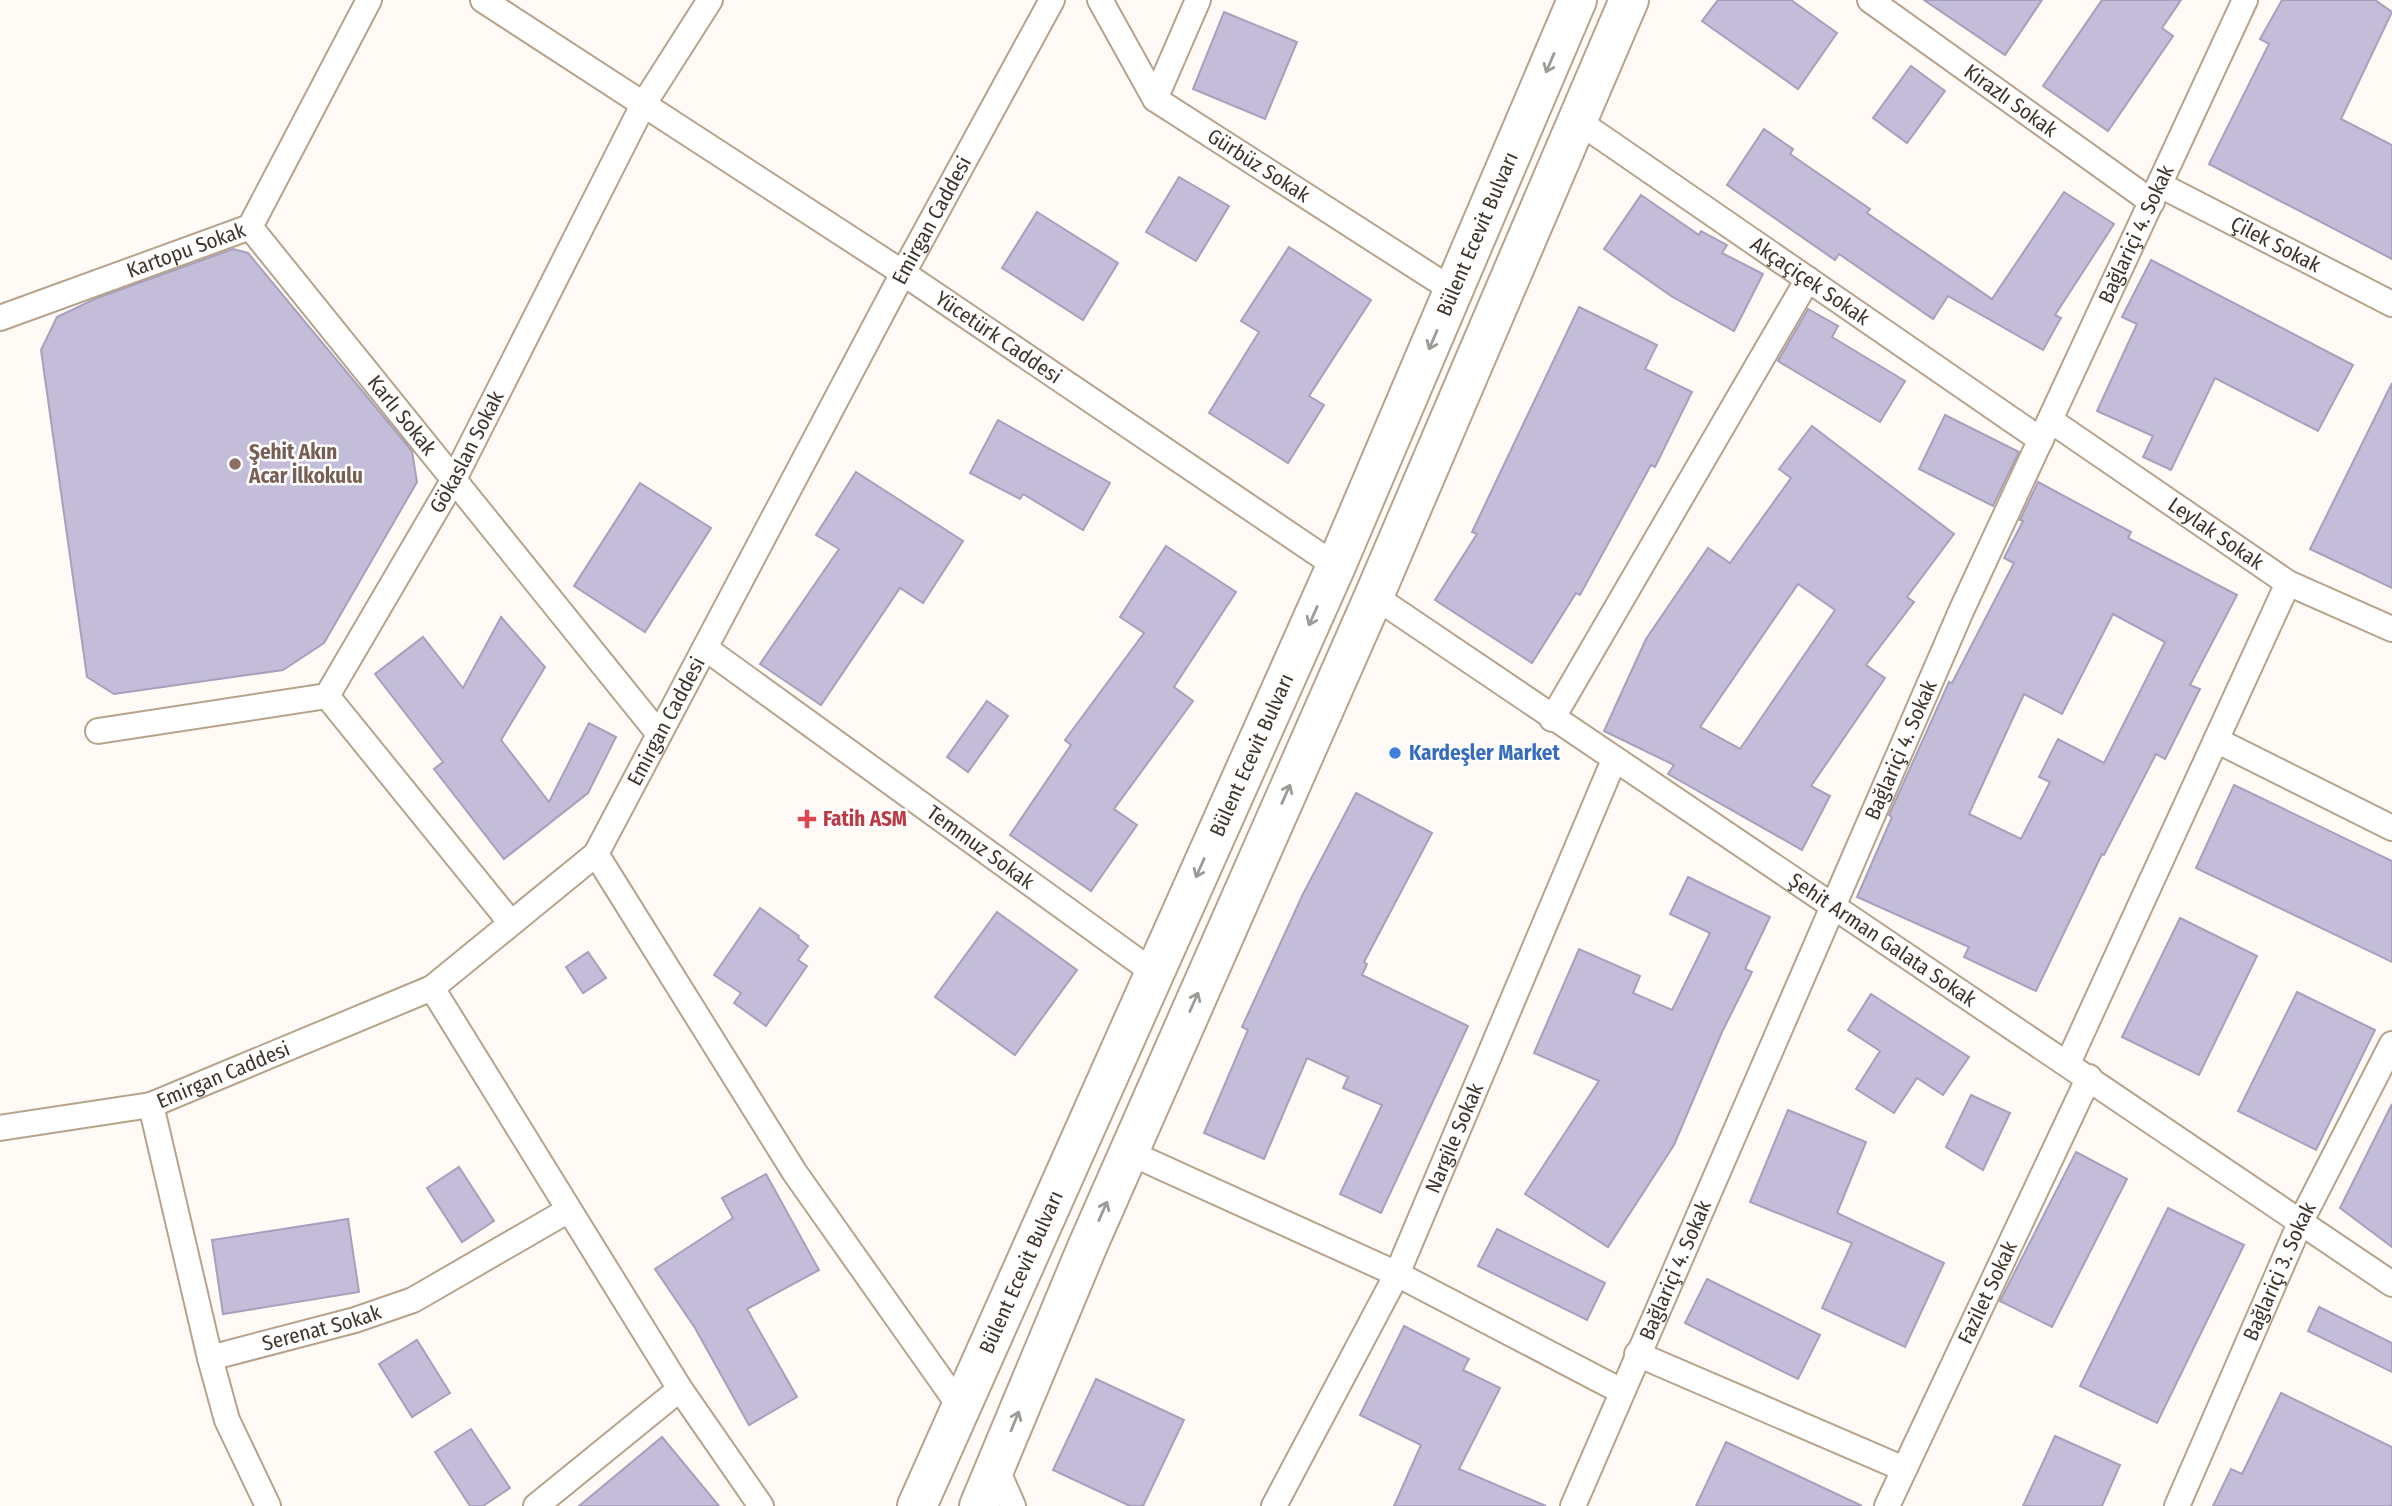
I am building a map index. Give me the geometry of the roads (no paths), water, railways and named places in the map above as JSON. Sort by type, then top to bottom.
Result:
[{"type":"main road","name":"Bülent Ecevit Bulvarı","points":[[917,1506],[1336,566],[1577,0]]},
{"type":"main road","points":[[979,1506],[1128,1152],[1374,596],[1629,0]]},
{"type":"street","name":"Kartopu Sokak","points":[[0,318],[250,227],[369,0]]},
{"type":"street","name":"Yücetürk Caddesi","points":[[483,0],[903,273],[1336,566]]},
{"type":"street","name":"Gökaslan Sokak","points":[[327,696],[454,479],[643,105],[710,0]]},
{"type":"street","name":"Emirgan Caddesi","points":[[0,1128],[151,1104],[432,988],[596,854],[903,273],[1052,0]]},
{"type":"street","points":[[1100,0],[1155,99]]},
{"type":"street","points":[[1155,99],[1198,0]]},
{"type":"street","name":"Kirazlı Sokak","points":[[1870,0],[2156,193]]},
{"type":"street","name":"Bağlariçi 4. Sokak","points":[[1573,1506],[1962,610],[2245,0]]},
{"type":"street","name":"Gürbüz Sokak","points":[[1155,99],[1454,291]]},
{"type":"street","name":"Akçaçiçek Sokak","points":[[1578,121],[1808,279],[2046,430]]},
{"type":"street","name":"Çilek Sokak","points":[[2156,193],[2392,304]]},
{"type":"street","name":"Karlı Sokak","points":[[250,227],[659,734]]},
{"type":"street","points":[[1552,719],[1808,279]]},
{"type":"street","name":"Leylak Sokak","points":[[2046,430],[2288,583],[2392,629]]},
{"type":"street","name":"Fazilet Sokak","points":[[1887,1506],[2078,1070],[2216,740],[2288,583]]},
{"type":"street","name":"Şehit Arman Galata Sokak","points":[[1374,596],[1552,719],[1833,904],[2392,1284]]},
{"type":"street","name":"Temmuz Sokak","points":[[705,648],[1153,972]]},
{"type":"street","points":[[98,731],[327,696],[511,923]]},
{"type":"street","points":[[2216,740],[2392,828]]},
{"type":"street","name":"Nargile Sokak","points":[[1274,1506],[1396,1274],[1614,760]]},
{"type":"street","points":[[596,854],[795,1173],[961,1408]]},
{"type":"street","points":[[432,988],[680,1389],[761,1506]]},
{"type":"street","name":"Bağlariçi 3. Sokak","points":[[2177,1506],[2301,1221],[2392,1044]]},
{"type":"street","points":[[151,1104],[227,1420],[268,1506]]},
{"type":"street","points":[[1128,1152],[1396,1274],[1621,1391]]},
{"type":"street","name":"Serenat Sokak","points":[[210,1358],[355,1320],[413,1300],[567,1210]]},
{"type":"street","points":[[1637,1354],[1904,1469]]},
{"type":"street","points":[[536,1506],[680,1389]]},
{"type":"street","points":[[996,1467],[1013,1506]]},
{"type":"place","name":"Şehit Akın Acar İlkokulu","points":[[235,464]]},
{"type":"place","name":"Kardeşler Market","points":[[1395,753]]},
{"type":"place","name":"Fatih ASM","points":[[807,819]]}]
